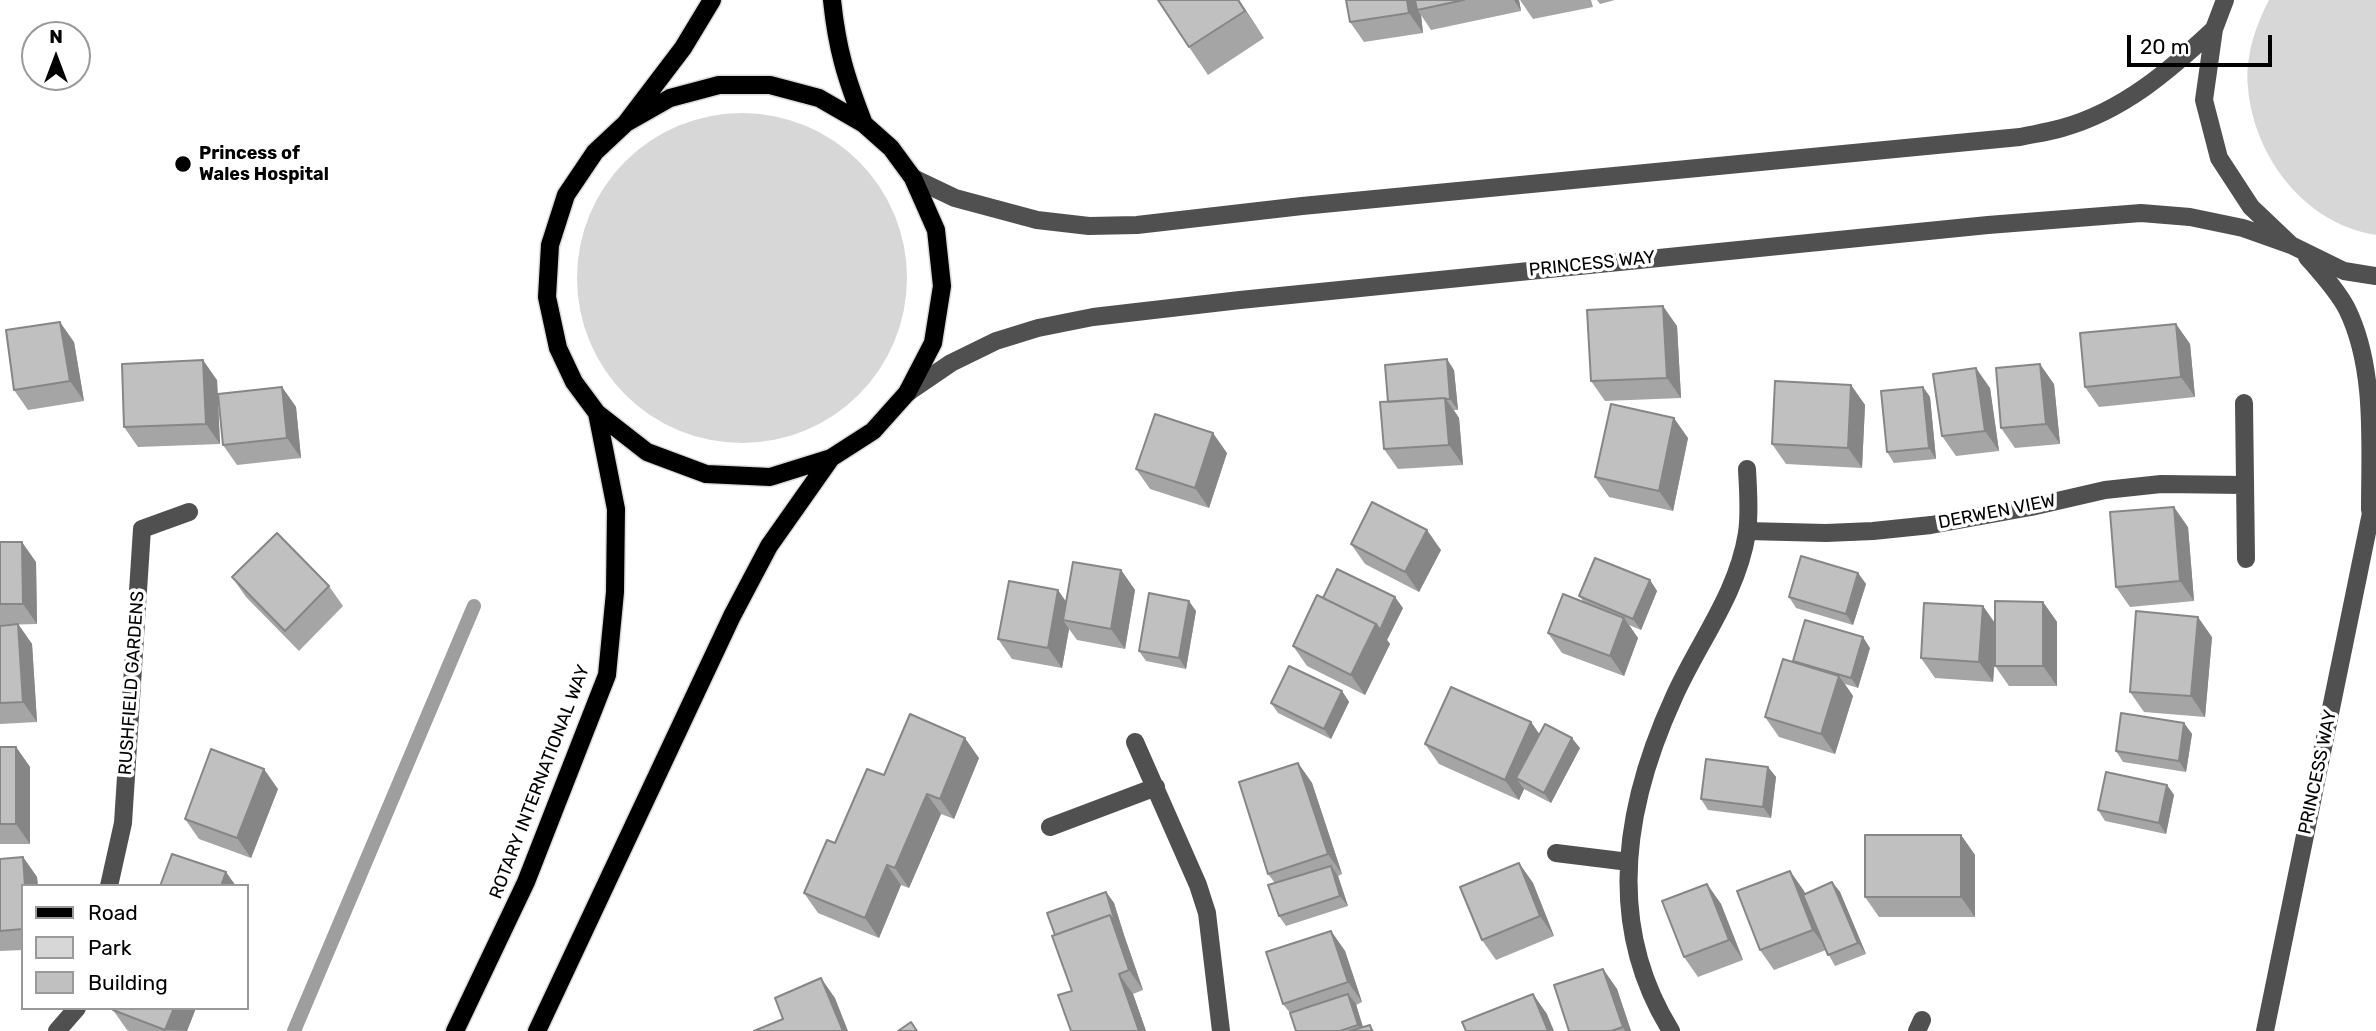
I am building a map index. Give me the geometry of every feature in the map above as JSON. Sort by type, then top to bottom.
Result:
[{"type":"main road","points":[[626,123],[670,98],[719,85],[770,86],[819,99],[864,124],[891,148],[914,178],[936,230],[942,286],[933,343],[907,393],[873,430],[831,458],[770,477],[706,474],[647,452],[597,413],[574,382],[558,348],[547,297],[550,245],[566,195],[594,152],[626,123],[683,48],[712,0]]},
{"type":"main road","points":[[832,0],[836,38],[844,72],[864,124]]},
{"type":"main road","name":"ROTARY INTERNATIONAL WAY","points":[[455,1031],[526,882],[607,675],[615,592],[616,509],[597,413]]},
{"type":"main road","points":[[537,1031],[733,616],[769,546],[831,458]]},
{"type":"street","name":"PRINCESS WAY","points":[[2225,0],[2214,29],[2204,100],[2219,158],[2251,207],[2297,248],[2346,307],[2365,358],[2373,505],[2265,1031]]},
{"type":"street","name":"PRINCESS WAY","points":[[914,178],[955,198],[1037,220],[1089,226],[1137,225],[1302,206],[2020,137],[2092,118],[2120,103],[2143,90],[2175,65],[2214,29]]},
{"type":"street","name":"PRINCESS WAY","points":[[907,393],[951,363],[996,341],[1038,328],[1093,317],[1975,226],[2141,214],[2190,217],[2243,228],[2297,248],[2344,271],[2376,276]]},
{"type":"street","points":[[2244,403],[2246,559]]},
{"type":"street","points":[[1671,1031],[1655,1006],[1641,972],[1633,939],[1628,900],[1634,815],[1658,732],[1675,694],[1731,591],[1747,531],[1747,470]]},
{"type":"street","name":"DERWEN VIEW","points":[[1747,531],[1873,531],[2031,507],[2105,490],[2161,484],[2245,485]]},
{"type":"street","name":"RUSHFIELD GARDENS","points":[[109,884],[124,823],[142,528],[189,512]]},
{"type":"street","points":[[1135,742],[1198,885],[1207,912],[1221,1031]]},
{"type":"street","points":[[1050,827],[1156,787]]},
{"type":"street","points":[[1556,853],[1629,862]]},
{"type":"street","points":[[57,1031],[75,1010]]},
{"type":"green space","points":[[2269,0],[2376,0],[2376,235],[2350,228],[2327,217],[2306,202],[2272,162],[2261,139],[2252,114],[2247,76],[2255,32]]},
{"type":"green space","points":[[742,113],[774,116],[805,126],[834,141],[859,161],[879,186],[894,215],[904,246],[907,278],[904,310],[894,341],[879,370],[859,395],[834,415],[805,430],[774,440],[742,443],[710,440],[679,430],[650,415],[625,395],[605,370],[590,341],[580,310],[577,278],[580,246],[590,215],[605,186],[625,161],[650,141],[679,126],[710,116]]},
{"type":"building","points":[[1158,0],[1238,0],[1245,11],[1189,47]]},
{"type":"building","points":[[1346,0],[1407,0],[1409,13],[1350,22]]},
{"type":"building","points":[[1415,0],[1464,0],[1417,10]]},
{"type":"building","points":[[1663,306],[1667,378],[1591,381],[1587,310]]},
{"type":"building","points":[[60,322],[70,381],[14,390],[6,330]]},
{"type":"building","points":[[2176,324],[2181,377],[2085,387],[2080,333]]},
{"type":"building","points":[[1447,359],[1450,399],[1388,402],[1385,365]]},
{"type":"building","points":[[203,360],[206,424],[124,427],[122,364]]},
{"type":"building","points":[[2040,364],[2046,424],[2001,428],[1996,368]]},
{"type":"building","points":[[1976,368],[1985,431],[1942,436],[1933,374]]},
{"type":"building","points":[[1775,381],[1851,385],[1848,448],[1772,444]]},
{"type":"building","points":[[282,387],[287,438],[223,445],[218,394]]},
{"type":"building","points":[[1923,387],[1929,448],[1887,452],[1881,391]]},
{"type":"building","points":[[1445,398],[1449,445],[1384,449],[1380,402]]},
{"type":"building","points":[[1611,404],[1674,418],[1659,491],[1595,477]]},
{"type":"building","points":[[1155,414],[1213,433],[1195,488],[1136,469]]},
{"type":"building","points":[[1372,502],[1427,530],[1405,572],[1351,544]]},
{"type":"building","points":[[2174,507],[2180,581],[2116,587],[2110,512]]},
{"type":"building","points":[[277,533],[329,586],[285,631],[232,577]]},
{"type":"building","points":[[0,542],[22,542],[23,604],[0,604]]},
{"type":"building","points":[[1801,556],[1858,573],[1846,614],[1789,597]]},
{"type":"building","points":[[1595,558],[1650,580],[1633,619],[1579,596]]},
{"type":"building","points":[[1073,562],[1121,570],[1111,629],[1063,620]]},
{"type":"building","points":[[1337,569],[1395,597],[1380,630],[1376,624],[1323,598]]},
{"type":"building","points":[[1009,581],[1058,590],[1048,648],[998,639]]},
{"type":"building","points":[[1149,593],[1189,601],[1179,658],[1139,651]]},
{"type":"building","points":[[1563,594],[1624,618],[1610,656],[1548,633]]},
{"type":"building","points":[[1317,595],[1376,624],[1351,675],[1293,646]]},
{"type":"building","points":[[1995,601],[2043,602],[2043,666],[1995,666]]},
{"type":"building","points":[[1924,603],[1983,606],[1979,662],[1921,658]]},
{"type":"building","points":[[2136,611],[2198,617],[2191,696],[2130,692]]},
{"type":"building","points":[[1805,620],[1863,637],[1851,678],[1793,661]]},
{"type":"building","points":[[18,624],[23,702],[0,703],[0,626]]},
{"type":"building","points":[[1783,659],[1839,676],[1821,734],[1765,717]]},
{"type":"building","points":[[1289,666],[1342,691],[1324,729],[1271,703]]},
{"type":"building","points":[[1451,687],[1531,722],[1505,780],[1425,744]]},
{"type":"building","points":[[2121,713],[2184,723],[2179,761],[2116,751]]},
{"type":"building","points":[[910,714],[965,738],[940,799],[927,794],[895,868],[887,865],[865,918],[804,893],[827,840],[835,843],[867,769],[884,775]]},
{"type":"building","points":[[1545,724],[1572,738],[1544,793],[1516,778]]},
{"type":"building","points":[[0,747],[16,747],[16,824],[0,824]]},
{"type":"building","points":[[211,749],[264,769],[237,838],[185,819]]},
{"type":"building","points":[[1706,759],[1768,767],[1763,807],[1701,799]]},
{"type":"building","points":[[1298,763],[1328,854],[1268,874],[1239,782]]},
{"type":"building","points":[[2106,772],[2167,785],[2159,823],[2098,810]]},
{"type":"building","points":[[1865,835],[1961,835],[1961,897],[1865,897]]},
{"type":"building","points":[[172,854],[226,872],[222,884],[161,884]]},
{"type":"building","points":[[23,857],[25,884],[21,884],[21,929],[0,931],[0,859]]},
{"type":"building","points":[[1519,863],[1540,916],[1482,940],[1460,887]]},
{"type":"building","points":[[1331,866],[1340,896],[1279,916],[1268,885]]},
{"type":"building","points":[[1790,871],[1813,930],[1760,950],[1737,891]]},
{"type":"building","points":[[1832,882],[1858,943],[1828,955],[1803,895]]},
{"type":"building","points":[[1707,884],[1729,940],[1684,957],[1662,901]]},
{"type":"building","points":[[1106,892],[1116,925],[1110,915],[1055,935],[1047,913]]},
{"type":"building","points":[[1110,915],[1129,970],[1119,974],[1139,1031],[1071,1031],[1058,995],[1072,991],[1052,936]]},
{"type":"building","points":[[1331,931],[1348,982],[1283,1004],[1266,952]]},
{"type":"building","points":[[1603,969],[1623,1027],[1611,1031],[1569,1031],[1554,985]]},
{"type":"building","points":[[821,978],[843,1031],[754,1031],[783,1019],[775,998]]},
{"type":"building","points":[[1348,994],[1358,1025],[1340,1031],[1296,1031],[1290,1013]]},
{"type":"building","points":[[1533,994],[1548,1031],[1466,1031],[1462,1022]]},
{"type":"building","points":[[113,1010],[173,1010],[165,1030]]},
{"type":"building","points":[[911,1022],[917,1031],[898,1031]]},
{"type":"building","points":[[1370,1025],[1372,1031],[1350,1031]]},
{"type":"waterway","points":[[294,1031],[474,606]]},
{"type":"place","name":"Princess of Wales Hospital","points":[[183,164]]}]
